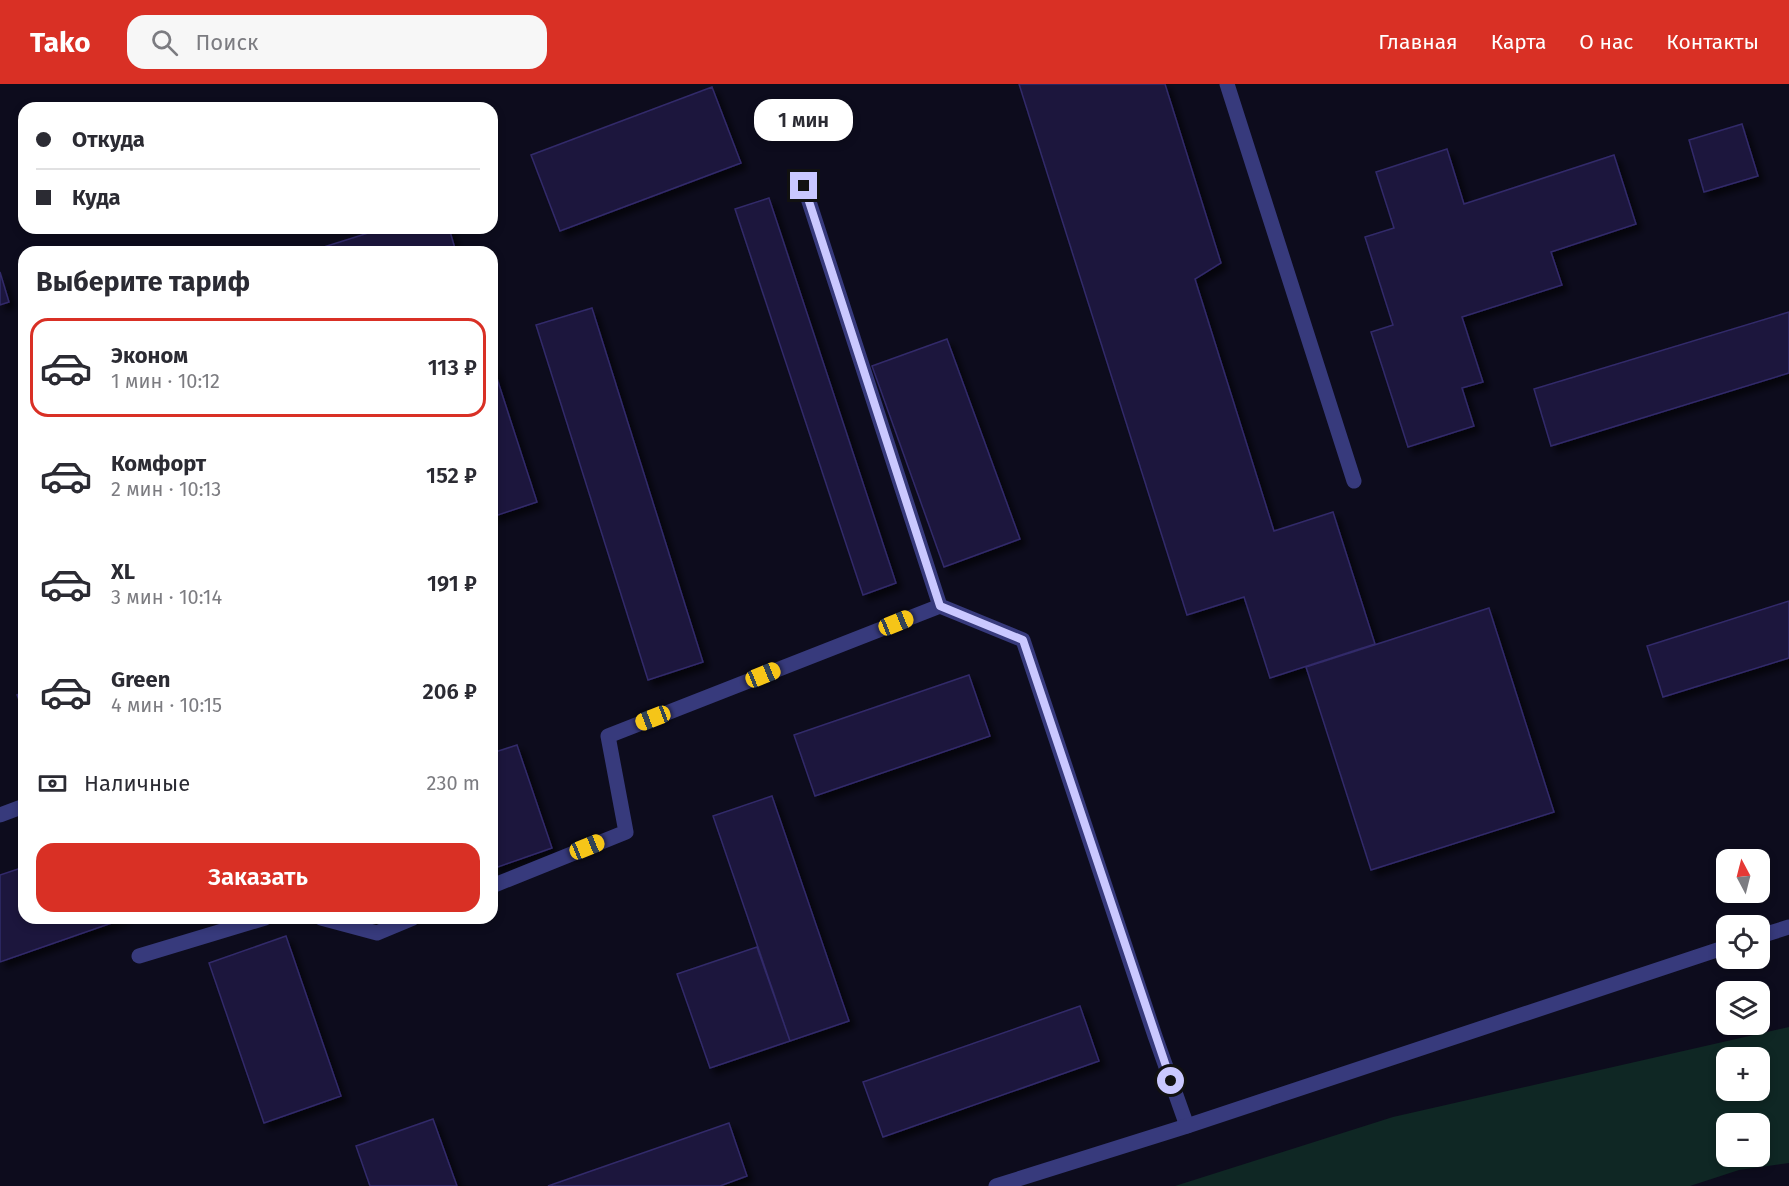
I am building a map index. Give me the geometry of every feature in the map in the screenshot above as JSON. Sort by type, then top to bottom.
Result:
[{"type":"street","points":[[1227,84],[1354,481]]},
{"type":"street","points":[[804,186],[940,606]]},
{"type":"street","points":[[498,884],[626,832],[608,736],[940,606],[1023,640],[1187,1126]]},
{"type":"street","points":[[0,815],[18,808]]},
{"type":"street","points":[[139,956],[245,924]]},
{"type":"street","points":[[343,924],[377,933],[399,924]]},
{"type":"street","points":[[1770,933],[1789,927]]},
{"type":"street","points":[[996,1186],[1187,1126],[1716,950]]},
{"type":"green space","points":[[1789,1027],[1789,1163],[1770,1166],[1770,1113],[1716,1113],[1716,1167],[1760,1167],[1739,1170],[1690,1186],[1175,1186],[1393,1117],[1754,1035],[1770,1035],[1770,1031]]},
{"type":"building","points":[[1019,84],[1165,84],[1221,263],[1195,279],[1274,531],[1333,512],[1375,644],[1270,678],[1244,597],[1187,615]]},
{"type":"building","points":[[712,87],[741,163],[560,231],[531,155]]},
{"type":"building","points":[[1742,124],[1758,176],[1704,192],[1689,140]]},
{"type":"building","points":[[1447,149],[1464,204],[1614,155],[1636,224],[1551,252],[1562,285],[1462,317],[1483,382],[1462,388],[1474,426],[1408,447],[1371,332],[1393,325],[1365,237],[1394,228],[1376,172]]},
{"type":"building","points":[[769,198],[896,583],[863,595],[735,209]]},
{"type":"building","points":[[365,234],[451,234],[454,246],[327,246]]},
{"type":"building","points":[[0,272],[9,302],[0,305]]},
{"type":"building","points":[[592,308],[703,662],[648,680],[536,325]]},
{"type":"building","points":[[1789,312],[1789,373],[1551,446],[1534,389]]},
{"type":"building","points":[[947,339],[1020,539],[944,567],[872,366]]},
{"type":"building","points":[[498,382],[537,502],[498,515]]},
{"type":"building","points":[[1789,601],[1789,658],[1663,697],[1647,646]]},
{"type":"building","points":[[1489,608],[1554,812],[1371,870],[1306,667]]},
{"type":"building","points":[[969,675],[990,736],[815,796],[794,735]]},
{"type":"building","points":[[517,745],[552,848],[498,867],[498,751]]},
{"type":"building","points":[[772,796],[849,1021],[790,1041],[713,816]]},
{"type":"building","points":[[18,869],[18,924],[109,924],[0,962],[0,875]]},
{"type":"building","points":[[286,936],[341,1096],[264,1123],[209,963]]},
{"type":"building","points":[[757,947],[790,1041],[710,1068],[677,974]]},
{"type":"building","points":[[1080,1006],[1099,1061],[883,1137],[863,1082]]},
{"type":"building","points":[[433,1119],[457,1186],[370,1186],[356,1146]]},
{"type":"building","points":[[729,1123],[747,1176],[720,1186],[548,1186]]},
{"type":"route","points":[[804,186],[940,606],[1023,640],[1171,1081]]}]
